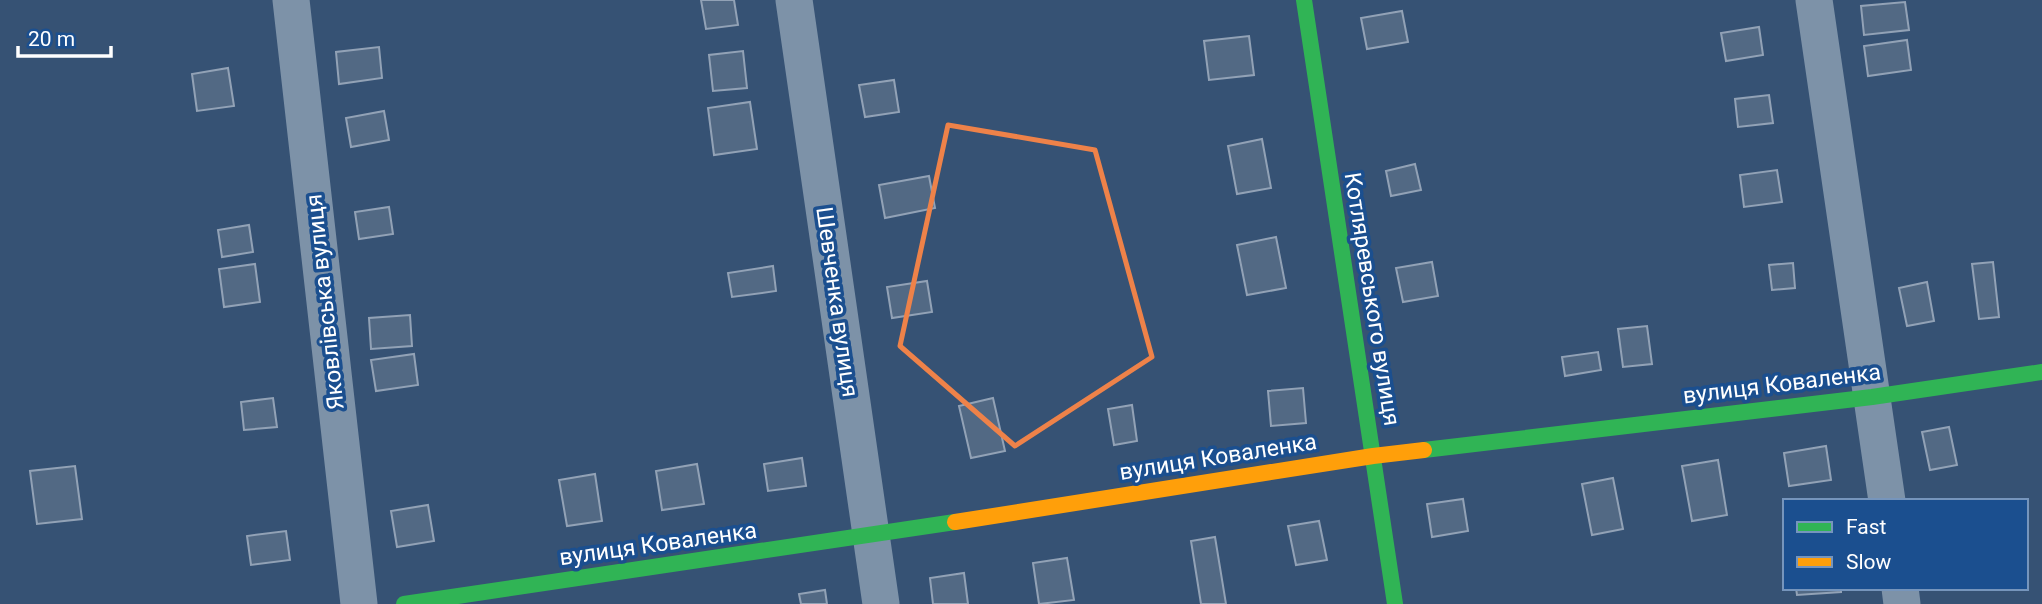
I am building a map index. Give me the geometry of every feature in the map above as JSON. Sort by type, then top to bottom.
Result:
[{"type":"street","name":"Яковлівська вулиця","points":[[291,0],[359,604]]},
{"type":"street","name":"Шевченка вулиця","points":[[793,0],[880,604]]},
{"type":"street","name":"Котляревського вулиця","points":[[1304,0],[1395,604]]},
{"type":"street","points":[[1814,0],[1887,499]]},
{"type":"street","name":"вулиця Коваленка","points":[[404,604],[870,536],[1373,456],[1872,397],[2042,372]]},
{"type":"highlighted area","points":[[948,125],[1095,150],[1152,357],[1015,446],[900,346]]},
{"type":"building","points":[[701,0],[734,0],[738,25],[706,29]]},
{"type":"building","points":[[1905,2],[1909,30],[1864,35],[1861,6]]},
{"type":"building","points":[[1402,11],[1408,42],[1367,49],[1361,18]]},
{"type":"building","points":[[1759,27],[1763,55],[1726,61],[1721,33]]},
{"type":"building","points":[[1249,36],[1254,75],[1209,80],[1204,41]]},
{"type":"building","points":[[1907,40],[1911,70],[1868,76],[1864,46]]},
{"type":"building","points":[[379,47],[382,78],[339,84],[336,52]]},
{"type":"building","points":[[743,51],[747,88],[713,91],[709,55]]},
{"type":"building","points":[[228,68],[234,106],[197,111],[192,74]]},
{"type":"building","points":[[894,80],[899,112],[865,117],[859,85]]},
{"type":"building","points":[[1769,95],[1773,123],[1738,127],[1735,99]]},
{"type":"building","points":[[750,102],[757,149],[714,155],[708,108]]},
{"type":"building","points":[[384,111],[389,140],[351,147],[346,118]]},
{"type":"building","points":[[1262,139],[1271,188],[1237,194],[1228,146]]},
{"type":"building","points":[[1415,164],[1421,190],[1391,196],[1386,171]]},
{"type":"building","points":[[1777,170],[1782,202],[1744,207],[1740,175]]},
{"type":"building","points":[[929,176],[935,208],[885,218],[879,185]]},
{"type":"building","points":[[389,207],[393,234],[359,239],[355,212]]},
{"type":"building","points":[[249,225],[253,252],[222,257],[218,230]]},
{"type":"building","points":[[1276,237],[1286,288],[1247,295],[1237,245]]},
{"type":"building","points":[[1432,262],[1438,296],[1403,302],[1396,268]]},
{"type":"building","points":[[1993,262],[1999,317],[1979,319],[1972,264]]},
{"type":"building","points":[[1793,263],[1795,288],[1772,290],[1769,265]]},
{"type":"building","points":[[255,264],[260,302],[224,307],[219,269]]},
{"type":"building","points":[[773,266],[776,291],[732,297],[728,273]]},
{"type":"building","points":[[927,281],[932,312],[892,318],[887,287]]},
{"type":"building","points":[[1927,282],[1934,321],[1907,326],[1899,288]]},
{"type":"building","points":[[410,315],[412,346],[371,349],[369,318]]},
{"type":"building","points":[[1647,326],[1652,364],[1623,367],[1618,329]]},
{"type":"building","points":[[1598,352],[1601,370],[1565,376],[1562,357]]},
{"type":"building","points":[[414,354],[418,385],[376,391],[371,360]]},
{"type":"building","points":[[1303,388],[1306,423],[1271,426],[1268,391]]},
{"type":"building","points":[[273,398],[277,427],[244,430],[241,402]]},
{"type":"building","points":[[993,398],[1005,451],[971,458],[959,406]]},
{"type":"building","points":[[1132,405],[1137,441],[1114,445],[1108,409]]},
{"type":"building","points":[[1949,427],[1957,465],[1930,470],[1922,432]]},
{"type":"building","points":[[1826,446],[1831,480],[1789,486],[1784,453]]},
{"type":"building","points":[[802,458],[806,486],[768,491],[764,464]]},
{"type":"building","points":[[1718,460],[1727,515],[1692,521],[1682,466]]},
{"type":"building","points":[[697,464],[704,504],[662,510],[656,471]]},
{"type":"building","points":[[75,466],[82,519],[37,524],[30,471]]},
{"type":"building","points":[[595,474],[602,521],[567,526],[559,480]]},
{"type":"building","points":[[1613,478],[1623,529],[1592,535],[1582,484]]},
{"type":"building","points":[[1463,499],[1468,531],[1432,537],[1427,504]]},
{"type":"building","points":[[428,505],[434,541],[397,547],[391,511]]},
{"type":"building","points":[[1319,521],[1327,560],[1296,565],[1288,526]]},
{"type":"building","points":[[286,531],[290,560],[251,565],[247,536]]},
{"type":"building","points":[[1215,537],[1226,604],[1201,604],[1191,541]]},
{"type":"building","points":[[1067,558],[1074,600],[1039,604],[1033,563]]},
{"type":"building","points":[[964,573],[968,604],[933,604],[930,578]]},
{"type":"building","points":[[825,590],[827,604],[801,604],[799,594]]},
{"type":"building","points":[[1796,590],[1841,590],[1841,592],[1797,595]]},
{"type":"traffic: fast","points":[[1304,0],[1395,604]]},
{"type":"traffic: fast","points":[[1424,450],[1872,397],[2042,372]]},
{"type":"traffic: fast","points":[[404,604],[955,522]]},
{"type":"traffic: slow","points":[[955,522],[1424,450]]}]
